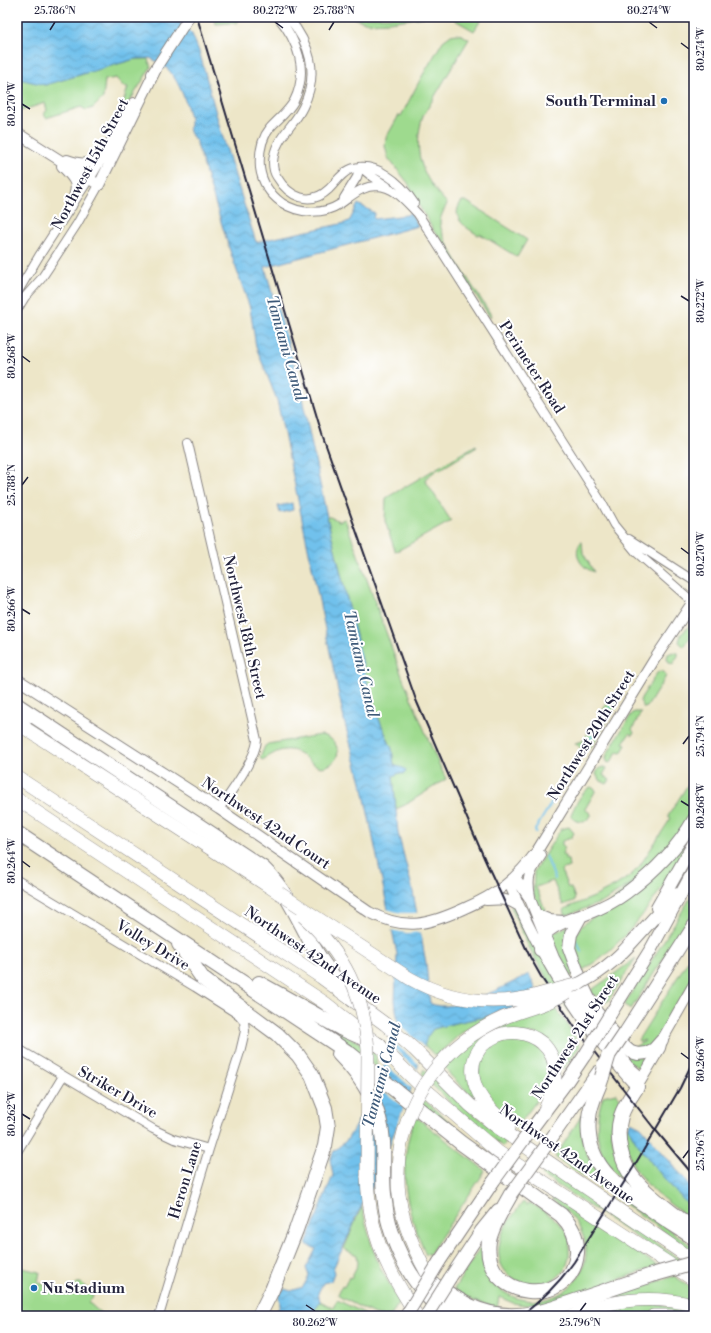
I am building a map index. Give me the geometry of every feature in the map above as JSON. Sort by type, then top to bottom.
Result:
[{"type":"highway","points":[[17,705],[263,868],[284,892],[318,954],[353,1000]]},
{"type":"highway","points":[[19,723],[409,978],[426,987],[449,996],[480,1002],[525,998],[578,984]]},
{"type":"highway","name":"Northwest 42nd Avenue","points":[[17,777],[353,1000],[385,1024],[426,1061],[470,1105],[497,1127],[694,1262]]},
{"type":"highway","points":[[17,799],[303,987],[379,1045],[418,1083],[498,1152],[694,1280]]},
{"type":"highway","points":[[17,833],[350,1054],[461,1143],[558,1213],[568,1222],[573,1231],[577,1249],[576,1261],[566,1278],[555,1287],[536,1292],[520,1291],[504,1282],[492,1266],[489,1254],[490,1239],[510,1194]]},
{"type":"highway","points":[[279,893],[319,931],[335,951],[352,979],[360,1002],[366,1026],[368,1050],[367,1189],[371,1216],[380,1248],[390,1270],[417,1316]]},
{"type":"highway","points":[[174,937],[203,978],[277,1034],[298,1055],[312,1075],[325,1108],[328,1127],[325,1146],[294,1236],[272,1290],[258,1316]]},
{"type":"highway","points":[[218,966],[247,976],[340,1028],[379,1045]]},
{"type":"highway","points":[[468,1316],[447,1300],[436,1286],[413,1245],[404,1220],[398,1188],[399,1154],[404,1130],[415,1100],[432,1073],[459,1045],[481,1029],[504,1018],[558,998],[578,984]]},
{"type":"highway","points":[[523,1145],[513,1129],[485,1102],[475,1085],[472,1071],[474,1059],[481,1048],[491,1038],[508,1032],[523,1033],[535,1038],[548,1050],[553,1060],[555,1075],[553,1087],[544,1113]]},
{"type":"highway","points":[[319,1034],[353,1068],[371,1096],[381,1128],[383,1188],[386,1207],[396,1245],[408,1270],[420,1288],[447,1316]]},
{"type":"highway","points":[[608,1057],[600,1075],[588,1123],[590,1142],[597,1162],[606,1175],[621,1189],[694,1238]]},
{"type":"highway","points":[[639,1082],[625,1107],[619,1123],[619,1145],[626,1164],[633,1178],[641,1187],[694,1230]]},
{"type":"highway","points":[[436,1286],[477,1309],[497,1314],[522,1315],[548,1310],[694,1262]]},
{"type":"highway","points":[[572,1316],[587,1310],[625,1301],[662,1300],[694,1305]]},
{"type":"highway","points":[[653,1316],[672,1316]]},
{"type":"main road","points":[[540,950],[541,942],[545,935],[564,922],[616,900],[651,873],[674,849],[694,819]]},
{"type":"main road","points":[[647,926],[694,843]]},
{"type":"main road","name":"Northwest 21st Street","points":[[406,1316],[439,1262],[493,1182],[544,1113],[584,1054],[651,950],[694,870]]},
{"type":"main road","points":[[651,950],[669,928],[694,887]]},
{"type":"main road","points":[[578,984],[592,977],[616,959],[663,907],[682,891]]},
{"type":"main road","points":[[538,916],[550,921],[564,922]]},
{"type":"main road","points":[[581,916],[571,934],[569,948],[584,990],[594,1009],[625,1047],[631,1052],[638,1054],[646,1053],[654,1049],[662,1040]]},
{"type":"main road","points":[[608,1057],[626,1032],[694,925]]},
{"type":"main road","points":[[426,1316],[486,1225],[600,1075]]},
{"type":"street","name":"Northwest 15th Street","points":[[17,293],[44,247],[89,179],[127,113],[189,17]]},
{"type":"street","points":[[278,17],[290,33],[297,48],[300,56],[301,75],[300,84],[294,101],[270,128],[264,139],[260,154],[262,178],[272,195],[286,206],[306,212],[315,212],[332,209],[362,189],[376,186],[392,189]]},
{"type":"street","points":[[288,17],[300,32],[307,46],[310,59],[311,78],[303,108],[284,133],[275,148],[273,165],[275,175],[291,193],[299,197],[312,198],[324,193],[348,170],[360,167]]},
{"type":"street","name":"Northwest 15th Street","points":[[17,310],[57,255],[99,185],[156,69]]},
{"type":"street","points":[[17,133],[99,185]]},
{"type":"street","points":[[51,154],[79,164],[86,164],[94,160],[109,145]]},
{"type":"street","points":[[51,154],[75,182],[76,190],[71,206]]},
{"type":"street","points":[[340,204],[354,184],[360,167]]},
{"type":"street","name":"Perimeter Road","points":[[360,167],[370,176],[400,195],[418,214]]},
{"type":"street","name":"Perimeter Road","points":[[360,167],[373,168],[395,182],[411,198],[418,214],[621,535],[636,552],[677,589],[693,601]]},
{"type":"street","points":[[44,247],[52,256],[57,255]]},
{"type":"street","name":"Northwest 18th Street","points":[[188,443],[256,740],[256,746],[251,759],[219,809]]},
{"type":"street","name":"Perimeter Road","points":[[621,535],[694,581]]},
{"type":"street","name":"Northwest 20th Street","points":[[512,880],[537,851],[657,656],[693,601]]},
{"type":"street","name":"Northwest 42nd Court","points":[[17,679],[219,809],[366,909],[387,920],[408,924],[420,924],[440,919],[482,900],[512,880]]},
{"type":"street","points":[[558,816],[558,827],[530,875],[528,886],[530,899],[557,964],[586,1011],[639,1082]]},
{"type":"street","name":"Volley Drive","points":[[17,880],[239,1015],[244,1021],[245,1031],[240,1052]]},
{"type":"street","points":[[512,880],[530,899]]},
{"type":"street","points":[[512,880],[519,906],[540,950],[569,999],[625,1075],[639,1082]]},
{"type":"street","points":[[482,900],[510,900],[519,906]]},
{"type":"street","points":[[639,1082],[660,1048],[662,1040],[694,984]]},
{"type":"street","name":"Striker Drive","points":[[17,1048],[152,1129],[174,1138],[209,1149]]},
{"type":"street","name":"Heron Lane","points":[[159,1316],[240,1052]]},
{"type":"street","points":[[17,1152],[62,1076]]},
{"type":"green space","points":[[217,17],[236,17],[239,21],[236,23],[216,24],[214,22]]},
{"type":"green space","points":[[351,17],[424,17],[389,22],[368,23]]},
{"type":"green space","points":[[454,17],[483,17],[474,31],[455,20]]},
{"type":"green space","points":[[451,35],[462,35],[469,39],[423,116],[418,141],[419,152],[425,173],[438,193],[447,203],[440,221],[441,230],[461,268],[491,315],[490,317],[443,245],[441,238],[435,233],[408,183],[388,158],[385,146],[386,138],[399,115],[401,116],[443,41]]},
{"type":"green space","points":[[135,59],[148,59],[151,67],[113,128],[111,127],[122,107],[128,87],[123,86],[116,78],[105,80],[103,98],[93,108],[86,110],[81,107],[46,118],[44,114],[47,110],[45,103],[17,112],[17,78],[45,85]]},
{"type":"green space","points":[[462,201],[466,201],[527,240],[517,257],[480,234],[478,235],[468,229],[460,221],[457,212]]},
{"type":"green space","points":[[476,445],[477,447],[439,470],[438,469],[425,480],[451,521],[395,551],[385,521],[386,498]]},
{"type":"green space","points":[[327,517],[339,521],[345,519],[403,679],[446,779],[405,805],[396,809],[393,775],[399,773],[404,774],[403,768],[399,768],[394,765],[392,749],[370,693]]},
{"type":"green space","points":[[582,542],[583,553],[594,572],[585,567],[579,560],[577,551]]},
{"type":"green space","points":[[694,622],[694,631],[684,647],[679,642],[681,634]]},
{"type":"green space","points":[[673,652],[678,653],[678,656],[673,664],[669,663],[667,658],[668,654]]},
{"type":"green space","points":[[660,671],[664,672],[666,675],[665,678],[647,707],[644,708],[640,701],[641,698],[657,673]]},
{"type":"green space","points":[[613,698],[617,700],[618,704],[592,746],[587,749],[582,749],[575,743],[583,741],[608,702]]},
{"type":"green space","points":[[641,712],[632,730],[634,732],[632,735],[630,733],[623,743],[626,745],[621,753],[617,752],[611,762],[608,763],[606,759],[607,754],[632,713]]},
{"type":"green space","points":[[320,735],[331,739],[337,747],[337,757],[329,765],[323,767],[317,766],[298,752],[292,750],[278,751],[262,760],[260,758],[265,746],[268,744]]},
{"type":"green space","points":[[603,767],[607,768],[603,775],[610,780],[607,784],[599,780],[596,774],[598,769]]},
{"type":"green space","points":[[694,775],[694,808],[666,850],[640,878],[603,902],[556,919],[542,913],[533,893],[534,871],[561,829],[569,827],[574,833],[571,838],[562,841],[562,845],[565,847],[562,854],[565,856],[565,859],[568,860],[569,867],[561,870],[568,888],[571,888],[575,898],[574,901],[563,905],[553,881],[536,887],[548,915],[557,918],[565,915],[564,909],[594,897],[615,886],[630,876],[639,867],[671,818],[668,816]]},
{"type":"green space","points":[[591,787],[596,790],[585,809],[591,814],[591,816],[584,822],[576,821],[571,817],[573,810],[578,800]]},
{"type":"green space","points":[[694,826],[691,840],[686,849],[648,908],[624,937],[596,961],[581,971],[574,949],[574,940],[575,935],[581,927],[597,915]]},
{"type":"green space","points":[[694,892],[694,911],[631,1009],[624,1005]]},
{"type":"green space","points":[[513,905],[589,1032],[587,1035],[560,998],[536,960],[511,907]]},
{"type":"green space","points":[[568,926],[573,975],[568,977],[550,942],[550,935]]},
{"type":"green space","points":[[694,951],[694,976],[661,1035],[646,1050],[633,1048],[645,1041],[640,1042],[638,1040]]},
{"type":"green space","points":[[636,958],[608,1001],[606,1002],[597,994],[595,998],[590,991]]},
{"type":"green space","points":[[554,1006],[580,1046],[563,1069],[535,1033],[482,1041],[476,1100],[451,1076],[445,1067],[468,1046],[481,1037],[509,1023]]},
{"type":"green space","points":[[489,1016],[460,1034],[436,1056],[424,1045],[427,1037],[433,1029]]},
{"type":"green space","points":[[322,1022],[362,1044],[376,1055],[377,1068],[319,1025]]},
{"type":"green space","points":[[514,1037],[538,1046],[548,1061],[550,1080],[544,1091],[516,1128],[489,1101],[478,1080],[480,1059],[494,1042]]},
{"type":"green space","points":[[628,1055],[648,1058],[644,1064],[638,1068],[626,1059]]},
{"type":"green space","points":[[424,1069],[453,1096],[507,1141],[503,1147],[441,1094],[422,1074]]},
{"type":"green space","points":[[616,1093],[621,1099],[612,1125],[612,1134],[620,1164],[625,1173],[621,1179],[606,1161],[601,1151],[597,1130],[603,1096]]},
{"type":"green space","points":[[423,1099],[471,1141],[469,1143],[420,1105]]},
{"type":"green space","points":[[582,1115],[584,1147],[590,1161],[604,1182],[614,1191],[694,1247],[694,1254],[654,1224],[555,1157]]},
{"type":"green space","points":[[415,1116],[485,1171],[429,1255],[428,1253],[426,1255],[412,1220],[406,1186],[406,1153],[409,1135]]},
{"type":"green space","points":[[626,1127],[628,1127],[658,1171],[694,1211],[694,1222],[657,1193],[646,1183],[637,1171],[630,1158],[626,1144]]},
{"type":"green space","points":[[546,1169],[694,1269],[694,1275],[542,1175]]},
{"type":"green space","points":[[551,1199],[558,1199],[658,1266],[546,1304],[525,1305],[513,1303],[499,1297],[497,1308],[474,1301],[454,1289],[481,1246],[483,1248],[483,1264],[490,1278],[504,1292],[521,1299],[538,1300],[554,1296],[568,1288],[579,1276],[585,1261],[585,1245],[579,1227],[559,1205]]},
{"type":"green space","points":[[523,1202],[527,1205],[530,1203],[548,1214],[561,1224],[569,1237],[570,1243],[567,1265],[558,1276],[546,1282],[532,1284],[517,1280],[506,1272],[499,1259],[501,1236],[509,1220]]},
{"type":"green space","points":[[362,1207],[370,1239],[378,1262],[399,1302],[391,1316],[378,1316],[340,1297],[338,1294],[342,1286],[344,1287],[349,1277],[351,1278],[358,1264],[357,1255],[344,1249]]},
{"type":"green space","name":"Nu Stadium","points":[[17,1267],[40,1272],[38,1282],[65,1295],[77,1283],[81,1283],[92,1293],[93,1297],[88,1302],[104,1316],[17,1316]]},
{"type":"green space","points":[[674,1276],[694,1289],[694,1301],[618,1298],[617,1295]]},
{"type":"green space","points":[[337,1300],[362,1312],[366,1316],[343,1316],[329,1310],[326,1316],[311,1316],[320,1301],[333,1308]]},
{"type":"green space","points":[[655,1304],[694,1310],[694,1315],[652,1312],[623,1316],[587,1316],[616,1307]]},
{"type":"water","name":"Tamiami Canal","points":[[17,17],[177,17],[179,22],[192,34],[200,54],[220,128],[256,242],[345,223],[350,220],[358,204],[375,213],[373,217],[375,219],[407,215],[410,212],[418,226],[265,267],[297,374],[327,517],[370,693],[392,749],[394,765],[406,770],[404,774],[399,773],[393,776],[398,833],[412,887],[426,963],[430,1003],[439,1006],[465,1002],[494,991],[529,974],[544,1008],[499,1010],[489,1016],[433,1029],[427,1037],[410,1092],[375,1182],[355,1218],[353,1226],[333,1269],[334,1273],[331,1281],[323,1283],[318,1293],[320,1301],[311,1316],[273,1316],[280,1306],[278,1294],[279,1290],[283,1291],[284,1289],[291,1291],[303,1287],[309,1276],[306,1268],[316,1249],[306,1244],[333,1175],[330,1160],[334,1151],[347,1140],[377,1089],[398,1021],[395,1000],[397,954],[363,789],[345,724],[277,400],[256,347],[250,308],[231,254],[196,141],[190,133],[190,118],[185,101],[180,88],[170,71],[166,67],[159,72],[164,65],[150,58],[135,59],[45,85],[19,79],[17,78]]},
{"type":"water","points":[[292,503],[293,510],[280,513],[278,506]]},
{"type":"water","points":[[631,1122],[641,1127],[694,1190],[694,1211],[667,1182],[645,1155],[630,1131],[629,1124]]},
{"type":"pier","points":[[386,909],[401,913],[419,913],[422,932],[407,933],[391,930]]},
{"type":"pier","points":[[396,1021],[425,1048],[421,1066],[390,1039]]},
{"type":"pier","points":[[389,1044],[419,1071],[413,1089],[383,1062]]},
{"type":"pier","points":[[380,1071],[410,1095],[413,1090],[394,1140],[397,1125],[404,1107],[376,1085]]},
{"type":"waterway","points":[[587,745],[615,699]]},
{"type":"waterway","points":[[536,832],[535,830],[578,759]]},
{"type":"waterway","points":[[546,856],[555,879]]},
{"type":"waterway","points":[[577,941],[581,951]]},
{"type":"railway","points":[[197,17],[322,434],[416,700],[485,860],[530,957],[543,980],[574,1026],[653,1127],[694,1176]]},
{"type":"railway","points":[[521,1316],[550,1291],[574,1262],[633,1168],[680,1088],[694,1059]]},
{"type":"place","name":"South Terminal","points":[[664,101]]},
{"type":"place","name":"Nu Stadium","points":[[34,1288]]}]
